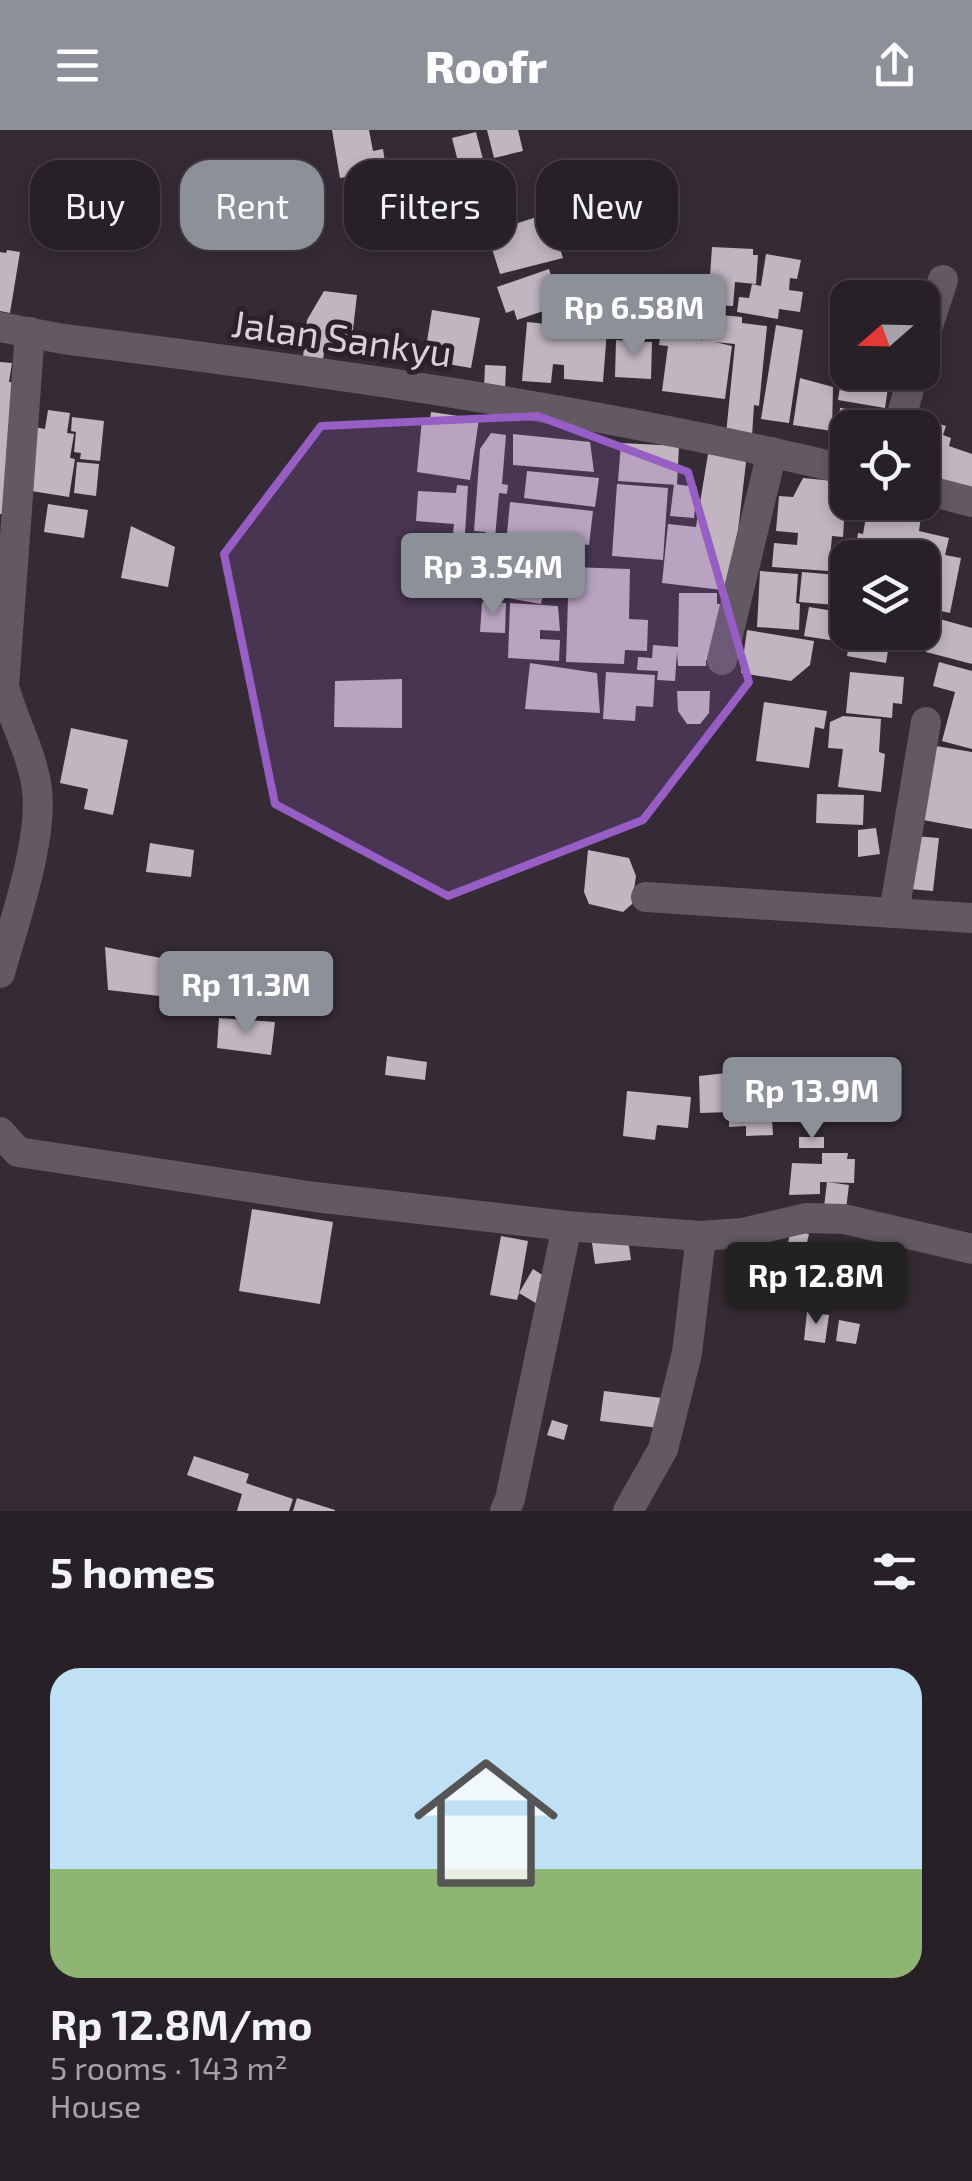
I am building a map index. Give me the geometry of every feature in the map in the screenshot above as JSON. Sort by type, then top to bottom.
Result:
[{"type":"street","points":[[940,292],[944,280]]},
{"type":"street","points":[[0,973],[33,841],[38,791],[4,686],[15,330]]},
{"type":"street","name":"Jalan Sankyu","points":[[15,330],[537,407],[830,466]]},
{"type":"street","points":[[722,660],[772,452]]},
{"type":"street","points":[[940,494],[972,502]]},
{"type":"street","points":[[894,913],[926,722]]},
{"type":"street","points":[[646,897],[972,918]]},
{"type":"street","points":[[0,1132],[18,1152],[315,1198],[567,1226],[701,1236],[742,1234],[806,1218],[844,1219],[972,1249]]},
{"type":"street","points":[[505,1511],[567,1226]]},
{"type":"street","points":[[628,1511],[663,1449],[687,1353],[701,1236]]},
{"type":"highlighted area","points":[[538,416],[688,472],[749,682],[643,820],[448,896],[275,804],[224,554],[321,426]]},
{"type":"building","points":[[332,130],[369,130],[373,151],[383,149],[385,160],[344,160],[344,177],[340,178]]},
{"type":"building","points":[[487,130],[518,130],[523,151],[494,158]]},
{"type":"building","points":[[476,132],[483,160],[458,160],[452,138]]},
{"type":"building","points":[[536,217],[536,250],[561,250],[563,258],[500,274],[492,250],[516,250],[516,224]]},
{"type":"building","points":[[712,247],[753,249],[753,255],[758,255],[756,284],[735,282],[733,306],[708,305]]},
{"type":"building","points":[[0,252],[20,252],[10,313],[0,311]]},
{"type":"building","points":[[766,254],[801,260],[797,279],[790,278],[789,290],[803,292],[800,312],[779,309],[778,319],[737,312],[739,297],[749,298],[752,284],[761,286]]},
{"type":"building","points":[[549,269],[561,305],[517,320],[514,310],[506,313],[497,287]]},
{"type":"building","points":[[324,291],[357,295],[352,338],[339,337],[338,348],[325,346],[323,359],[303,357],[307,320]]},
{"type":"building","points":[[627,292],[700,302],[699,313],[742,317],[742,323],[767,326],[752,436],[726,434],[735,344],[715,342],[732,346],[725,399],[662,391],[668,346],[659,345],[662,320],[701,325],[701,342],[704,322],[657,318],[659,301],[651,300],[657,303],[655,323],[661,319],[658,339],[622,334]]},
{"type":"building","points":[[432,310],[480,318],[471,368],[424,360]]},
{"type":"building","points":[[527,322],[607,330],[603,382],[564,379],[564,365],[553,364],[551,383],[522,381]]},
{"type":"building","points":[[776,325],[803,330],[789,423],[761,419]]},
{"type":"building","points":[[616,340],[652,342],[651,379],[615,377]]},
{"type":"building","points":[[0,362],[12,363],[9,382],[16,383],[3,514],[0,514]]},
{"type":"building","points":[[485,365],[506,366],[505,390],[484,389]]},
{"type":"building","points":[[800,378],[830,386],[830,431],[793,425]]},
{"type":"building","points":[[840,390],[888,390],[885,408],[838,400]]},
{"type":"building","points":[[48,410],[70,413],[67,433],[74,434],[70,458],[75,459],[69,497],[19,489],[29,426],[45,429]]},
{"type":"building","points":[[431,412],[479,419],[470,480],[417,472],[422,419],[430,420]]},
{"type":"building","points":[[72,417],[104,421],[100,461],[80,459],[81,453],[74,452],[76,432],[71,431]]},
{"type":"building","points":[[940,424],[946,426],[943,435],[951,438],[949,446],[972,454],[972,495],[940,485]]},
{"type":"building","points":[[491,433],[506,435],[502,484],[508,485],[507,494],[499,493],[494,549],[485,548],[486,532],[474,531],[480,449]]},
{"type":"building","points":[[513,434],[590,442],[594,472],[513,465]]},
{"type":"building","points":[[621,443],[679,446],[677,485],[618,481]]},
{"type":"building","points":[[709,448],[747,454],[731,591],[662,583],[668,524],[696,527]]},
{"type":"building","points":[[77,462],[99,464],[96,496],[74,493]]},
{"type":"building","points":[[527,471],[599,478],[595,507],[524,498]]},
{"type":"building","points":[[803,478],[830,481],[830,520],[844,520],[843,537],[832,536],[830,540],[829,571],[772,567],[774,543],[797,545],[798,533],[776,531],[779,496],[793,497]]},
{"type":"building","points":[[617,484],[668,488],[663,560],[612,556]]},
{"type":"building","points":[[674,484],[697,487],[694,518],[670,516]]},
{"type":"building","points":[[457,485],[468,486],[465,534],[453,533],[454,524],[416,521],[418,491],[456,493]]},
{"type":"building","points":[[510,502],[593,511],[589,545],[562,542],[560,560],[505,554]]},
{"type":"building","points":[[48,504],[88,510],[84,538],[44,532]]},
{"type":"building","points":[[865,520],[920,520],[919,531],[949,538],[945,555],[961,558],[950,613],[940,611],[940,540],[857,540],[858,533],[863,534]]},
{"type":"building","points":[[131,526],[175,547],[168,587],[121,578]]},
{"type":"building","points":[[491,553],[549,564],[545,584],[487,573]]},
{"type":"building","points":[[569,567],[630,569],[629,619],[648,620],[647,651],[625,650],[624,664],[566,662]]},
{"type":"building","points":[[760,571],[798,574],[799,630],[757,627]]},
{"type":"building","points":[[802,572],[830,574],[830,605],[799,602]]},
{"type":"building","points":[[488,575],[545,586],[541,604],[485,594]]},
{"type":"building","points":[[679,593],[717,593],[717,604],[725,604],[717,660],[706,660],[706,666],[678,666],[677,652],[675,681],[657,680],[658,671],[637,670],[638,657],[652,658],[653,645],[678,647]]},
{"type":"building","points":[[482,602],[506,603],[505,633],[480,632]]},
{"type":"building","points":[[510,603],[558,606],[560,631],[540,630],[540,639],[560,640],[559,661],[508,658]]},
{"type":"building","points":[[809,607],[830,610],[830,640],[804,636]]},
{"type":"building","points":[[940,619],[972,628],[972,664],[926,652],[940,650]]},
{"type":"building","points":[[747,630],[814,641],[810,665],[791,681],[741,673]]},
{"type":"building","points":[[848,650],[888,650],[886,663],[847,656]]},
{"type":"building","points":[[939,662],[972,671],[972,749],[942,741],[955,692],[933,686]]},
{"type":"building","points":[[530,663],[597,673],[600,713],[525,709]]},
{"type":"building","points":[[606,672],[655,675],[653,707],[636,706],[635,721],[603,719]]},
{"type":"building","points":[[850,672],[904,677],[902,704],[893,703],[892,718],[846,713]]},
{"type":"building","points":[[402,679],[402,728],[334,727],[335,681]]},
{"type":"building","points":[[677,691],[710,691],[709,713],[700,724],[687,724],[678,711]]},
{"type":"building","points":[[764,702],[827,711],[824,729],[815,727],[809,768],[756,761]]},
{"type":"building","points":[[843,716],[881,719],[879,752],[885,754],[881,792],[838,787],[843,749],[828,748],[830,722]]},
{"type":"building","points":[[71,728],[128,740],[113,815],[84,809],[88,789],[60,783]]},
{"type":"building","points":[[936,746],[972,752],[972,829],[923,820]]},
{"type":"building","points":[[817,794],[864,795],[863,825],[816,823]]},
{"type":"building","points":[[876,828],[880,854],[858,857],[858,830]]},
{"type":"building","points":[[914,836],[939,838],[933,891],[909,889]]},
{"type":"building","points":[[150,843],[194,850],[191,877],[146,872]]},
{"type":"building","points":[[588,850],[629,858],[636,876],[632,904],[623,912],[589,904],[584,892]]},
{"type":"building","points":[[105,947],[171,960],[168,997],[108,990]]},
{"type":"building","points":[[219,1018],[275,1022],[271,1055],[217,1048]]},
{"type":"building","points":[[387,1056],[427,1062],[425,1080],[385,1075]]},
{"type":"building","points":[[753,1070],[753,1089],[770,1088],[773,1135],[746,1136],[746,1126],[729,1127],[729,1112],[700,1113],[699,1076]]},
{"type":"building","points":[[627,1091],[691,1097],[688,1128],[657,1125],[655,1140],[623,1136]]},
{"type":"building","points":[[799,1137],[824,1137],[824,1148],[799,1148]]},
{"type":"building","points":[[822,1153],[848,1153],[847,1159],[855,1159],[854,1183],[820,1182],[820,1194],[789,1195],[792,1163],[822,1164]]},
{"type":"building","points":[[827,1182],[849,1185],[846,1209],[824,1207]]},
{"type":"building","points":[[252,1209],[333,1222],[320,1304],[239,1291]]},
{"type":"building","points":[[791,1230],[809,1234],[805,1251],[787,1247]]},
{"type":"building","points":[[501,1236],[528,1241],[517,1300],[490,1295]]},
{"type":"building","points":[[628,1239],[631,1260],[595,1264],[592,1243]]},
{"type":"building","points":[[777,1253],[812,1259],[805,1298],[771,1293]]},
{"type":"building","points":[[533,1269],[544,1276],[539,1284],[548,1289],[539,1305],[519,1293]]},
{"type":"building","points":[[807,1312],[829,1315],[825,1343],[804,1340]]},
{"type":"building","points":[[839,1320],[860,1324],[856,1344],[836,1341]]},
{"type":"building","points":[[604,1391],[662,1398],[659,1428],[600,1421]]},
{"type":"building","points":[[552,1420],[568,1425],[564,1440],[547,1435]]},
{"type":"building","points":[[194,1456],[249,1474],[246,1483],[293,1499],[289,1511],[237,1511],[242,1494],[187,1475]]},
{"type":"building","points":[[297,1498],[335,1510],[335,1511],[293,1511]]}]
